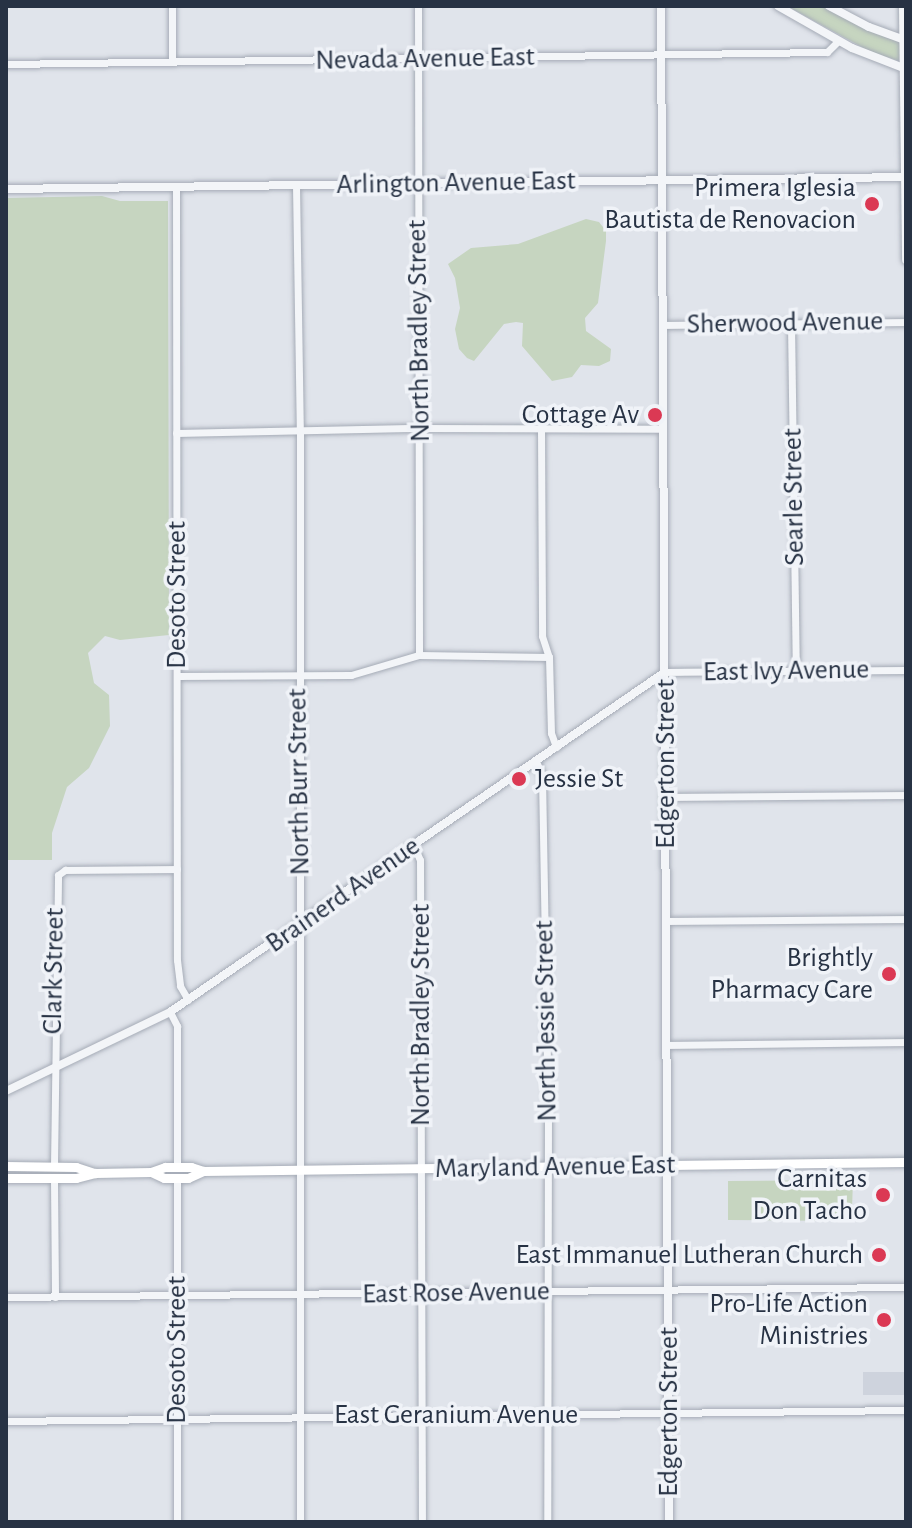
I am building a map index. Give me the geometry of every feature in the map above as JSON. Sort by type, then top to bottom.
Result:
[{"type":"main road","name":"Maryland Avenue East","points":[[6,1178],[54,1179],[95,1173],[151,1172],[177,1172],[191,1177],[203,1171],[906,1162]]},
{"type":"main road","name":"Maryland Avenue East","points":[[6,1166],[76,1167],[95,1173]]},
{"type":"street","points":[[172,6],[172,61]]},
{"type":"street","name":"North Bradley Street","points":[[418,6],[419,655]]},
{"type":"street","name":"Edgerton Street","points":[[661,6],[669,1522]]},
{"type":"street","points":[[778,6],[838,41],[905,68]]},
{"type":"street","points":[[829,6],[869,27],[905,40]]},
{"type":"street","points":[[903,6],[906,260]]},
{"type":"street","name":"Nevada Avenue East","points":[[6,64],[827,52],[838,41]]},
{"type":"street","name":"Arlington Avenue East","points":[[6,189],[905,177]]},
{"type":"street","name":"North Burr Street","points":[[296,185],[300,431],[300,1522]]},
{"type":"street","name":"Desoto Street","points":[[176,188],[177,975],[188,1000]]},
{"type":"street","name":"Sherwood Avenue","points":[[663,325],[906,322]]},
{"type":"street","name":"Searle Street","points":[[791,323],[796,671]]},
{"type":"street","points":[[176,433],[421,428],[663,429]]},
{"type":"street","points":[[541,429],[542,636],[549,657],[551,733],[556,747]]},
{"type":"street","points":[[177,676],[351,675],[419,655],[549,657]]},
{"type":"street","name":"East Ivy Avenue","points":[[665,672],[906,670]]},
{"type":"street","name":"Brainerd Avenue","points":[[6,1091],[170,1012],[665,672]]},
{"type":"street","name":"North Jessie Street","points":[[536,761],[542,776],[548,1168],[547,1522]]},
{"type":"street","points":[[666,797],[906,795]]},
{"type":"street","name":"North Bradley Street","points":[[414,846],[420,860],[422,1522]]},
{"type":"street","name":"Clark Street","points":[[54,1166],[58,875],[65,870],[177,869]]},
{"type":"street","points":[[667,921],[906,919]]},
{"type":"street","name":"Desoto Street","points":[[170,1012],[177,1026],[177,1522]]},
{"type":"street","points":[[667,1045],[906,1042]]},
{"type":"street","points":[[54,1179],[55,1297]]},
{"type":"street","name":"East Rose Avenue","points":[[6,1297],[906,1287]]},
{"type":"street","name":"East Geranium Avenue","points":[[6,1421],[906,1410]]},
{"type":"shaded area","points":[[863,1372],[906,1372],[906,1395],[863,1395]]},
{"type":"green space","points":[[787,6],[823,6],[877,34],[906,44],[906,63],[871,52]]},
{"type":"green space","points":[[102,196],[120,201],[168,201],[169,635],[120,640],[105,636],[88,653],[94,683],[109,695],[110,726],[89,768],[67,787],[52,833],[52,860],[6,860],[6,198]]},
{"type":"green space","points":[[586,219],[599,222],[606,231],[606,241],[598,303],[585,318],[586,331],[611,349],[610,361],[599,366],[581,365],[572,377],[552,381],[522,346],[523,323],[516,322],[504,324],[474,361],[467,358],[459,349],[455,329],[460,308],[455,278],[448,264],[471,248],[518,244]]},
{"type":"green space","points":[[853,1180],[852,1209],[842,1221],[728,1220],[728,1181]]},
{"type":"place","name":"Primera Iglesia Bautista de Renovacion","points":[[872,204]]},
{"type":"place","name":"Cottage Av","points":[[655,415]]},
{"type":"place","name":"Jessie St","points":[[519,779]]},
{"type":"place","name":"Brightly Pharmacy Care","points":[[889,974]]},
{"type":"place","name":"Carnitas Don Tacho","points":[[883,1195]]},
{"type":"place","name":"East Immanuel Lutheran Church","points":[[879,1255]]},
{"type":"place","name":"Pro-Life Action Ministries","points":[[884,1320]]}]
